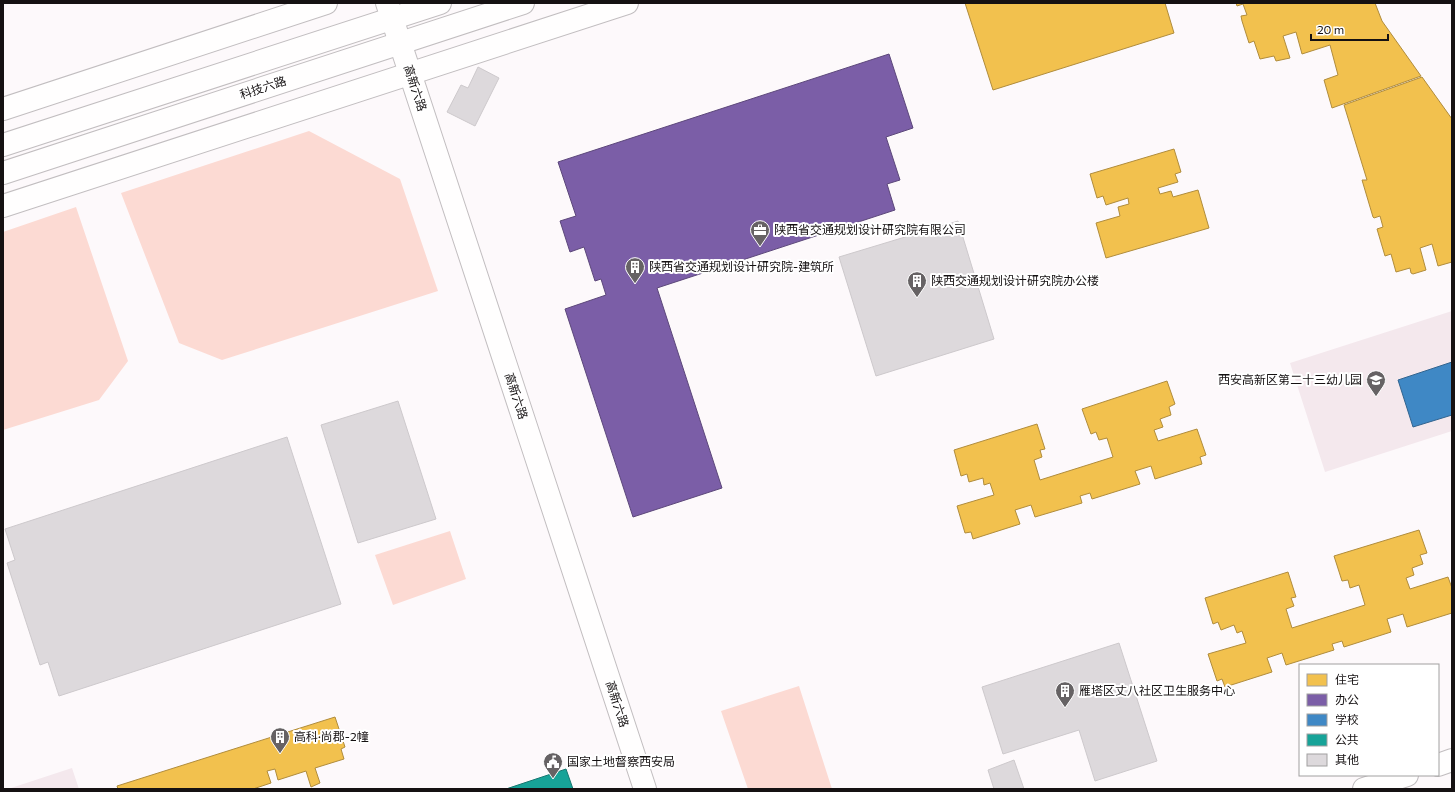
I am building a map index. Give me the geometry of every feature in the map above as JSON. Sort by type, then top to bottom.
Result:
[{"type":"main road","points":[[3,109],[326,3]]},
{"type":"main road","points":[[3,145],[390,11],[440,3]]},
{"type":"main road","name":"科技六路","points":[[3,174],[523,3]]},
{"type":"main road","points":[[3,206],[627,3]]},
{"type":"main road","name":"高新六路","points":[[390,11],[645,789]]},
{"type":"main road","points":[[1439,765],[1452,760]]},
{"type":"main road","points":[[1364,789],[1404,776]]},
{"type":"shaded area","points":[[309,131],[400,179],[438,291],[222,360],[179,343],[121,193]]},
{"type":"shaded area","points":[[76,207],[128,361],[99,400],[3,430],[3,232]]},
{"type":"shaded area","name":"西安高新区第二十三幼儿园","points":[[1452,311],[1452,431],[1325,472],[1290,363]]},
{"type":"shaded area","points":[[450,531],[466,579],[393,605],[375,555]]},
{"type":"shaded area","points":[[799,686],[832,789],[748,789],[721,711]]},
{"type":"shaded area","points":[[72,768],[79,789],[8,789]]},
{"type":"building: 住宅","points":[[965,3],[1165,3],[1174,33],[993,90]]},
{"type":"building: 住宅","points":[[1236,3],[1375,3],[1382,21],[1421,76],[1332,108],[1324,80],[1338,75],[1330,45],[1302,54],[1296,32],[1283,36],[1290,58],[1276,61],[1274,56],[1260,59],[1254,41],[1249,43],[1242,21],[1241,16],[1247,15],[1243,4],[1237,6]]},
{"type":"building: 住宅","points":[[1422,77],[1452,119],[1452,262],[1438,266],[1432,244],[1420,248],[1426,270],[1413,274],[1411,273],[1410,268],[1396,272],[1391,254],[1385,256],[1377,229],[1383,227],[1380,216],[1373,217],[1362,180],[1367,180],[1344,105]]},
{"type":"building: 住宅","points":[[1174,149],[1181,172],[1175,174],[1178,182],[1158,188],[1160,194],[1171,191],[1173,197],[1198,190],[1209,228],[1106,258],[1096,223],[1120,216],[1118,207],[1129,204],[1128,198],[1106,205],[1103,196],[1097,198],[1090,174]]},
{"type":"building: 住宅","points":[[1167,381],[1175,404],[1169,407],[1171,415],[1160,419],[1163,427],[1154,430],[1158,441],[1197,429],[1206,455],[1200,457],[1202,464],[1155,479],[1151,466],[1135,471],[1140,484],[1092,499],[1090,493],[1080,496],[1082,503],[1035,517],[1031,505],[1015,510],[1020,524],[973,539],[971,532],[965,533],[957,506],[994,495],[990,483],[984,485],[983,478],[969,482],[967,474],[961,476],[954,450],[1037,424],[1045,449],[1040,450],[1042,457],[1034,460],[1040,480],[1113,457],[1107,438],[1099,440],[1096,432],[1091,434],[1082,409]]},
{"type":"building: 住宅","points":[[1419,530],[1427,553],[1420,555],[1423,564],[1412,568],[1414,575],[1406,578],[1410,589],[1448,577],[1452,588],[1452,613],[1407,627],[1403,614],[1387,619],[1391,632],[1344,647],[1342,641],[1332,644],[1334,650],[1286,665],[1282,653],[1267,658],[1272,672],[1225,687],[1222,679],[1217,681],[1208,654],[1246,643],[1242,631],[1237,633],[1234,625],[1221,630],[1218,622],[1213,624],[1205,598],[1288,572],[1296,597],[1291,598],[1294,606],[1286,609],[1292,628],[1365,605],[1359,585],[1350,588],[1348,580],[1342,581],[1334,556]]},
{"type":"building: 住宅","name":"高科·尚郡-2幢","points":[[335,717],[345,747],[341,749],[344,759],[315,768],[320,783],[311,787],[306,771],[278,780],[275,769],[267,771],[271,783],[253,789],[118,789],[117,786]]},
{"type":"building: 办公","name":"陕西省交通规划设计研究院-建筑所","points":[[889,54],[913,128],[886,137],[900,180],[887,184],[895,210],[657,288],[722,488],[633,517],[565,309],[606,295],[601,279],[595,281],[584,247],[570,252],[560,221],[576,216],[558,162]]},
{"type":"building: 学校","points":[[1452,362],[1452,415],[1413,427],[1398,380]]},
{"type":"building: 公共","name":"国家土地督察西安局","points":[[566,769],[573,789],[506,789]]},
{"type":"building: 其他","points":[[478,67],[499,78],[475,126],[447,112],[461,85],[468,88]]},
{"type":"building: 其他","name":"陕西交通规划设计研究院办公楼","points":[[958,221],[994,339],[876,376],[839,257]]},
{"type":"building: 其他","points":[[398,401],[436,519],[358,543],[321,425]]},
{"type":"building: 其他","points":[[287,437],[341,604],[59,696],[48,662],[40,665],[7,563],[15,560],[5,529]]},
{"type":"building: 其他","name":"雁塔区丈八社区卫生服务中心","points":[[1119,643],[1157,761],[1095,781],[1079,730],[1003,754],[982,687]]},
{"type":"building: 其他","points":[[1014,760],[1024,789],[994,789],[988,770]]},
{"type":"place","name":"陕西省交通规划设计研究院有限公司","points":[[760,247]]},
{"type":"place","name":"陕西省交通规划设计研究院-建筑所","points":[[635,284]]},
{"type":"place","name":"陕西交通规划设计研究院办公楼","points":[[917,298]]},
{"type":"place","name":"西安高新区第二十三幼儿园","points":[[1376,397]]},
{"type":"place","name":"雁塔区丈八社区卫生服务中心","points":[[1065,708]]},
{"type":"place","name":"高科·尚郡-2幢","points":[[280,754]]},
{"type":"place","name":"国家土地督察西安局","points":[[553,779]]}]
